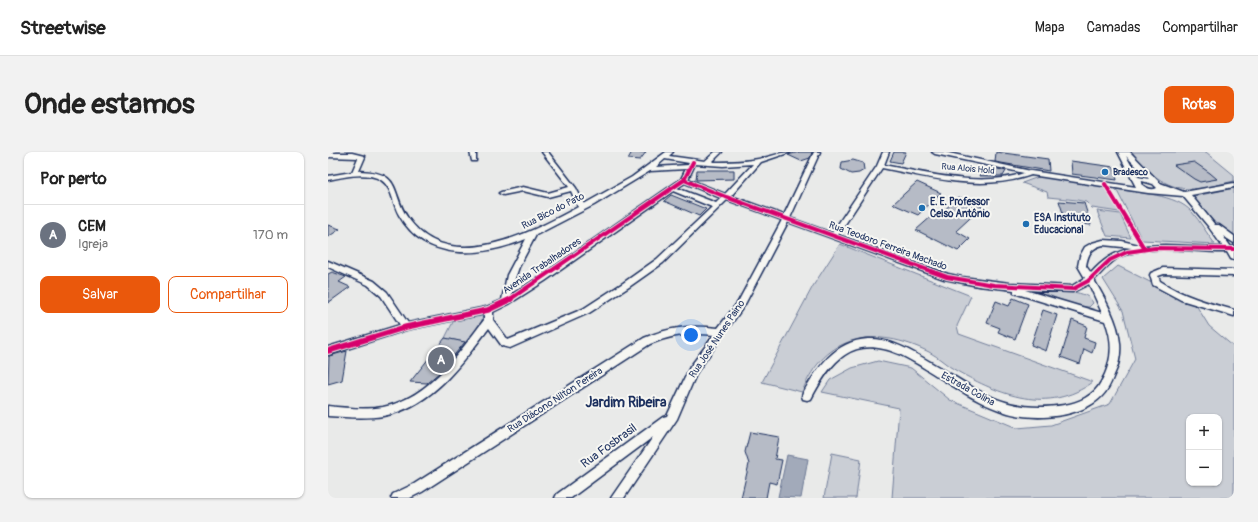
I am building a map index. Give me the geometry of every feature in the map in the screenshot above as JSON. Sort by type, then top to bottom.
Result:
[{"type":"street","points":[[473,152],[474,160]]},
{"type":"street","points":[[545,152],[573,188],[582,207]]},
{"type":"street","points":[[706,163],[719,152]]},
{"type":"street","name":"Rua Bico do Pato","points":[[648,169],[692,164],[729,164],[759,161],[788,152]]},
{"type":"street","name":"Rua José Nunes Paino","points":[[617,498],[673,416],[693,370],[741,304],[786,219],[817,152]]},
{"type":"street","points":[[834,235],[880,166],[886,152]]},
{"type":"street","points":[[935,152],[1031,173],[1155,188],[1187,195],[1233,252]]},
{"type":"street","points":[[1121,152],[1141,188],[1155,188],[1174,195],[1201,212]]},
{"type":"street","points":[[1126,152],[1155,188]]},
{"type":"street","points":[[328,154],[362,157],[354,174]]},
{"type":"street","name":"Rua Bico do Pato","points":[[328,178],[354,174],[374,176],[390,183],[399,210],[409,224],[419,234],[431,242],[444,247],[486,248],[532,235],[648,169],[667,154],[692,164]]},
{"type":"street","points":[[488,310],[489,322],[505,343],[510,344],[586,311],[660,261],[726,197],[759,161]]},
{"type":"street","name":"Avenida Trabalhadores","points":[[328,351],[406,327],[488,310],[506,302],[542,279],[684,180],[692,164]]},
{"type":"street","name":"Rua Alois Hold","points":[[880,166],[970,180],[1009,181],[1031,173]]},
{"type":"street","points":[[1137,182],[1140,179],[1147,179],[1155,188]]},
{"type":"street","name":"Rua Teodoro Ferreira Machado","points":[[684,180],[726,197],[947,277],[974,283],[1003,286],[1073,289],[1083,286],[1091,279]]},
{"type":"street","points":[[1174,195],[1187,195],[1234,184]]},
{"type":"street","points":[[503,193],[528,190],[548,195],[573,188]]},
{"type":"street","points":[[672,188],[717,206]]},
{"type":"street","points":[[1211,224],[1234,240]]},
{"type":"street","points":[[506,302],[506,292],[512,272],[532,235]]},
{"type":"street","name":"Estrada Colina","points":[[807,396],[819,375],[834,356],[856,345],[868,343],[893,347],[908,354],[978,396],[1007,409],[1031,414],[1055,413],[1077,407],[1094,398],[1104,387],[1116,360],[1117,350],[1116,334],[1091,279],[1082,266],[1082,258],[1089,247],[1095,244],[1111,242],[1144,248]]},
{"type":"street","points":[[1091,279],[1103,264],[1113,256],[1144,248],[1233,252]]},
{"type":"street","points":[[328,264],[371,283],[384,294],[406,327]]},
{"type":"street","points":[[1234,273],[1163,271],[1154,275],[1156,283],[1162,287],[1187,298],[1234,313]]},
{"type":"street","points":[[1003,286],[1110,320]]},
{"type":"street","points":[[328,411],[368,414],[393,409],[416,400],[432,389],[448,374],[489,322]]},
{"type":"street","name":"Rua Diácono Nilton Pereira","points":[[397,498],[418,488],[647,341],[665,332],[683,329],[721,332]]},
{"type":"street","name":"Rua Fosbrasil","points":[[560,498],[673,416]]},
{"type":"shaded area","points":[[1132,152],[1206,152],[1234,175],[1234,181],[1196,189],[1173,186],[1157,178],[1143,166]]},
{"type":"shaded area","points":[[1041,176],[1104,185],[1118,206],[1119,212],[1092,208],[1086,202],[1077,200],[1048,197],[1047,192],[1022,183]]},
{"type":"shaded area","points":[[1234,188],[1234,237],[1222,230],[1191,197]]},
{"type":"shaded area","points":[[1116,189],[1156,195],[1176,201],[1185,206],[1192,212],[1215,244],[1142,240]]},
{"type":"shaded area","points":[[1097,211],[1120,214],[1131,238],[1107,236]]},
{"type":"shaded area","points":[[840,244],[971,296],[957,326],[959,334],[1093,382],[1076,392],[1059,398],[1024,398],[1007,394],[973,380],[953,369],[933,354],[909,344],[890,339],[872,338],[854,340],[838,347],[824,357],[812,372],[802,392],[762,382],[813,286]]},
{"type":"shaded area","points":[[1118,266],[1196,305],[1209,326],[1234,347],[1234,498],[892,498],[899,408],[822,392],[830,380],[852,368],[878,361],[911,368],[950,400],[1017,428],[1051,425],[1110,404],[1135,359],[1123,311],[1103,279]]},
{"type":"shaded area","points":[[1047,291],[1080,293],[1085,295],[1093,303],[1089,307],[1072,304],[1046,294]]},
{"type":"shaded area","points":[[483,316],[481,324],[468,343],[445,338],[454,320]]},
{"type":"shaded area","points":[[832,453],[861,459],[856,498],[824,498]]},
{"type":"water","points":[[787,455],[808,459],[801,498],[778,497]]},
{"type":"building","points":[[632,152],[646,152],[640,160],[628,159]]},
{"type":"building","points":[[799,152],[812,152],[810,158],[801,161],[788,155]]},
{"type":"building","points":[[894,152],[906,152],[901,163],[890,161]]},
{"type":"building","points":[[996,152],[1048,159],[1049,171],[995,162]]},
{"type":"building","points":[[853,160],[863,163],[864,170],[859,173],[851,174],[841,169],[842,162]]},
{"type":"building","points":[[1071,161],[1114,167],[1117,180],[1072,174]]},
{"type":"building","points":[[1194,162],[1217,179],[1200,182],[1174,165]]},
{"type":"building","points":[[994,168],[1006,171],[1003,176],[980,176],[983,169],[994,171]]},
{"type":"building","points":[[697,170],[734,170],[734,179],[696,180]]},
{"type":"building","points":[[917,182],[941,193],[918,215],[893,204]]},
{"type":"building","points":[[671,195],[706,209],[699,216],[664,201]]},
{"type":"building","points":[[959,197],[982,207],[956,231],[970,239],[958,251],[916,230],[933,215],[936,217]]},
{"type":"building","points":[[1059,201],[1084,203],[1091,225],[1066,222]]},
{"type":"building","points":[[328,225],[340,229],[328,237]]},
{"type":"building","points":[[332,272],[346,277],[339,282],[350,287],[328,303],[328,274]]},
{"type":"building","points":[[1013,298],[1028,304],[1015,339],[998,332],[1000,328],[987,323],[996,301],[1009,306]]},
{"type":"building","points":[[1043,310],[1057,315],[1046,351],[1031,345]]},
{"type":"building","points":[[1072,320],[1087,326],[1084,338],[1095,342],[1092,353],[1084,349],[1080,364],[1061,357]]},
{"type":"building","points":[[445,338],[465,342],[440,372],[427,383],[410,382]]},
{"type":"building","points":[[347,351],[342,380],[328,384],[329,356]]},
{"type":"building","points":[[750,432],[779,437],[775,459],[782,460],[777,484],[769,482],[766,498],[741,498],[749,464],[745,452]]},
{"type":"cycle path","points":[[328,351],[406,327],[488,310],[506,302],[542,279],[684,180],[693,162]]},
{"type":"cycle path","points":[[684,180],[726,197],[947,277],[978,283],[1073,289],[1088,281],[1104,265],[1117,255],[1127,252],[1146,248],[1234,249]]},
{"type":"cycle path","points":[[1105,184],[1144,248]]},
{"type":"place","name":"Bradesco","points":[[1105,172]]},
{"type":"place","name":"E. E. Professor Celso Antônio","points":[[922,208]]},
{"type":"place","name":"ESA Instituto Educacional","points":[[1026,224]]},
{"type":"place","name":"CEM","points":[[441,360]]},
{"type":"district","name":"Jardim Ribeira","points":[[626,402]]}]
